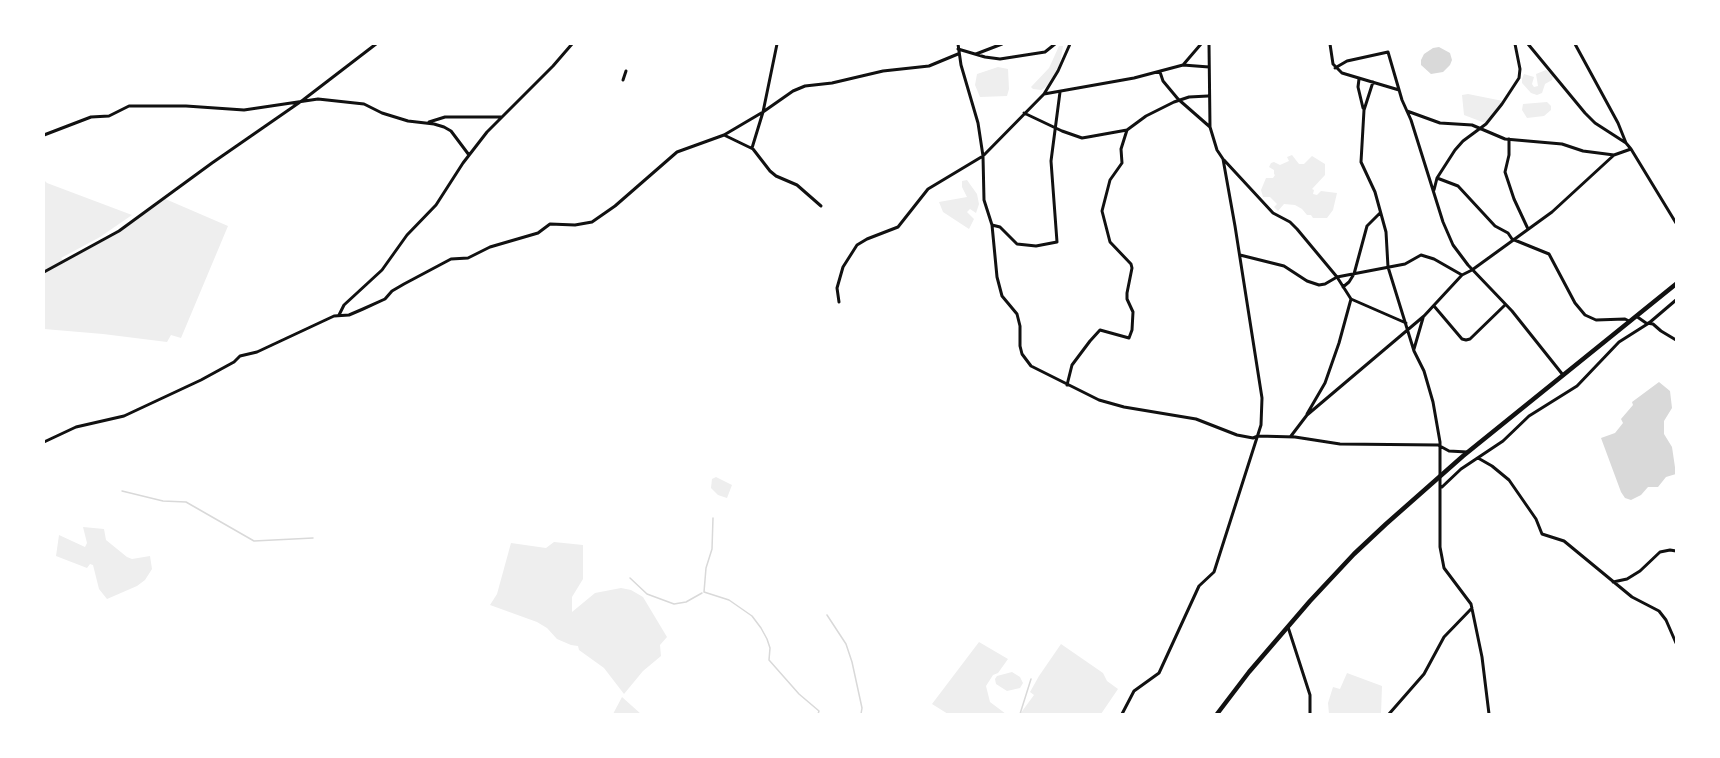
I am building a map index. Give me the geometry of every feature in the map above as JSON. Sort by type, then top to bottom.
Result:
[{"type":"main road","points":[[1217,714],[1288,627],[1354,554],[1469,452],[1677,284]]},
{"type":"street","points":[[44,272],[119,231],[303,100],[376,44]]},
{"type":"street","points":[[339,315],[344,305],[382,270],[407,235],[436,205],[469,155],[501,117],[572,44]]},
{"type":"street","points":[[752,148],[763,112],[777,44]]},
{"type":"street","points":[[958,44],[958,54],[978,123],[983,156],[984,200],[992,225],[997,277],[1002,296],[1017,314],[1022,354],[1031,366],[1099,400],[1124,407],[1196,419],[1237,435],[1253,438],[1258,436],[1290,437],[1340,444],[1440,446],[1449,451],[1469,452]]},
{"type":"street","points":[[976,54],[1002,44]]},
{"type":"street","points":[[958,49],[1000,59],[1045,52],[1055,44]]},
{"type":"street","points":[[839,302],[837,288],[843,267],[857,245],[898,227],[928,189],[983,156],[1044,94],[1059,71],[1070,44]]},
{"type":"street","points":[[1184,64],[1201,44]]},
{"type":"street","points":[[1209,44],[1210,127],[1217,150],[1223,159],[1273,213],[1290,222],[1297,229],[1337,277],[1351,299],[1406,323]]},
{"type":"street","points":[[1330,44],[1335,68],[1349,76],[1399,90]]},
{"type":"street","points":[[1434,191],[1437,178],[1455,150],[1502,104],[1519,78],[1521,69],[1515,44]]},
{"type":"street","points":[[1528,44],[1585,113],[1595,123],[1631,148],[1677,224]]},
{"type":"street","points":[[1575,44],[1626,143]]},
{"type":"street","points":[[1335,68],[1347,61],[1388,52],[1447,233],[1453,245],[1563,375]]},
{"type":"street","points":[[44,442],[76,427],[124,416],[201,380],[234,362],[240,356],[257,352],[309,329],[319,322],[339,315],[349,315],[385,299],[392,291],[451,259],[468,258],[490,247],[538,233],[550,224],[575,225],[592,222],[641,185],[665,160],[677,152],[724,135],[763,112],[789,93],[805,86],[832,83],[859,75],[900,68],[929,66],[958,54]]},
{"type":"street","points":[[1044,94],[1134,78],[1184,64],[1209,68]]},
{"type":"street","points":[[623,80],[626,70]]},
{"type":"street","points":[[1159,71],[1162,81],[1210,127]]},
{"type":"street","points":[[1359,79],[1358,87],[1364,110]]},
{"type":"street","points":[[1373,82],[1364,110],[1361,162],[1375,192],[1386,232],[1388,267],[1414,351],[1429,386],[1440,446],[1440,547],[1444,568],[1467,597],[1472,608],[1482,657],[1489,714]]},
{"type":"street","points":[[992,225],[1000,227],[1017,244],[1036,246],[1057,242],[1052,161],[1060,92]]},
{"type":"street","points":[[1024,113],[1082,138],[1127,130],[1146,116],[1180,100],[1209,96]]},
{"type":"street","points":[[44,135],[91,117],[109,116],[129,106],[186,106],[244,110],[318,99],[364,104],[382,113],[408,121],[444,127],[451,131],[469,155]]},
{"type":"street","points":[[1407,111],[1440,123],[1463,124],[1480,128],[1499,137],[1562,144],[1583,151],[1614,155]]},
{"type":"street","points":[[427,123],[445,117],[501,117]]},
{"type":"street","points":[[1067,385],[1072,365],[1100,330],[1129,338],[1132,330],[1133,312],[1127,293],[1131,264],[1110,242],[1102,211],[1111,177],[1122,163],[1121,149],[1127,130]]},
{"type":"street","points":[[724,135],[752,148],[774,174],[797,184],[821,206]]},
{"type":"street","points":[[1509,139],[1509,155],[1505,172],[1528,229]]},
{"type":"street","points":[[1307,415],[1407,328],[1424,316],[1462,275],[1552,212],[1614,155],[1631,148]]},
{"type":"street","points":[[1122,714],[1134,691],[1159,673],[1199,586],[1214,572],[1261,425],[1262,398],[1223,159]]},
{"type":"street","points":[[1437,178],[1458,186],[1495,226],[1508,233],[1512,239],[1549,254],[1575,303],[1590,318],[1629,321]]},
{"type":"street","points":[[1343,287],[1354,274],[1367,226],[1380,213]]},
{"type":"street","points":[[1239,255],[1284,266],[1314,284],[1325,284],[1337,277],[1405,264],[1423,255],[1462,275]]},
{"type":"street","points":[[1290,437],[1307,415],[1325,383],[1351,299]]},
{"type":"street","points":[[1441,488],[1461,469],[1503,441],[1529,416],[1577,386],[1619,342],[1649,323],[1677,300]]},
{"type":"street","points":[[1434,306],[1462,339],[1466,340],[1470,339],[1505,305]]},
{"type":"street","points":[[1414,351],[1424,316]]},
{"type":"street","points":[[1636,316],[1677,340]]},
{"type":"street","points":[[1478,458],[1509,480],[1536,519],[1542,534],[1564,541],[1592,562],[1613,583],[1632,597],[1659,611],[1677,643]]},
{"type":"street","points":[[1613,583],[1627,579],[1640,571],[1660,552],[1677,551]]},
{"type":"street","points":[[1389,714],[1424,674],[1444,637],[1472,608]]},
{"type":"street","points":[[1288,627],[1310,695],[1310,714]]},
{"type":"shaded area","points":[[1059,46],[1063,46],[1059,69],[1046,87],[1041,90],[1033,89],[1031,87],[1049,68]]},
{"type":"shaded area","points":[[1439,47],[1450,53],[1452,60],[1443,72],[1431,74],[1421,65],[1421,60],[1424,54]]},
{"type":"shaded area","points":[[998,67],[1008,69],[1007,96],[980,97],[975,85],[977,74]]},
{"type":"shaded area","points":[[1546,70],[1553,76],[1552,80],[1545,84],[1542,93],[1537,95],[1531,93],[1522,83],[1524,74],[1534,77],[1532,84],[1534,87],[1538,86],[1536,74]]},
{"type":"shaded area","points":[[1468,94],[1503,101],[1485,123],[1464,115],[1462,95]]},
{"type":"shaded area","points":[[1547,102],[1551,110],[1544,116],[1527,118],[1522,110],[1523,104]]},
{"type":"shaded area","points":[[1292,155],[1299,164],[1304,164],[1312,156],[1325,164],[1325,175],[1312,189],[1313,194],[1317,195],[1321,191],[1337,193],[1333,210],[1327,218],[1313,218],[1295,205],[1284,204],[1278,211],[1274,207],[1277,204],[1270,197],[1263,197],[1261,190],[1266,178],[1273,178],[1275,175],[1274,170],[1269,167],[1271,163],[1280,165],[1289,161],[1287,157]]},
{"type":"shaded area","points":[[44,180],[132,215],[100,237],[61,258],[63,260],[119,231],[163,198],[228,226],[181,338],[171,335],[167,342],[44,329]]},
{"type":"shaded area","points":[[967,180],[977,194],[979,204],[976,213],[970,209],[967,212],[974,219],[969,229],[943,212],[939,202],[967,197],[962,181]]},
{"type":"shaded area","points":[[1659,382],[1670,391],[1672,408],[1664,421],[1664,434],[1672,447],[1676,474],[1666,477],[1658,487],[1648,487],[1641,495],[1631,500],[1625,498],[1621,492],[1601,438],[1615,433],[1623,423],[1621,419],[1633,405],[1632,402]]},
{"type":"shaded area","points":[[716,477],[732,485],[727,498],[718,495],[711,488],[712,479]]},
{"type":"shaded area","points":[[83,527],[104,529],[106,540],[127,557],[132,559],[150,556],[152,569],[145,580],[107,599],[99,589],[93,565],[90,564],[87,568],[56,556],[59,535],[85,547],[87,543]]},
{"type":"shaded area","points":[[554,542],[583,545],[583,579],[572,597],[572,612],[595,593],[621,588],[631,590],[643,597],[667,637],[660,645],[661,656],[643,671],[624,694],[604,668],[579,650],[578,646],[557,639],[547,628],[537,622],[490,605],[497,594],[511,543],[546,548]]},
{"type":"shaded area","points":[[979,642],[1008,659],[986,686],[990,702],[1006,714],[948,714],[932,704]]},
{"type":"shaded area","points":[[1061,644],[1103,673],[1107,681],[1118,689],[1101,714],[1020,714],[1034,695],[1030,692],[1039,676]]},
{"type":"shaded area","points":[[1012,672],[1020,677],[1023,683],[1020,688],[1007,691],[996,684],[997,676]]},
{"type":"shaded area","points":[[1347,673],[1382,686],[1381,714],[1329,714],[1328,703],[1333,687],[1340,689]]},
{"type":"shaded area","points":[[622,697],[641,714],[613,714]]},
{"type":"waterway","points":[[122,491],[163,501],[186,502],[254,541],[313,538]]},
{"type":"waterway","points":[[713,518],[712,549],[706,568],[704,592],[729,600],[752,616],[767,639],[770,648],[769,660],[799,694],[819,711],[818,714]]},
{"type":"waterway","points":[[630,578],[647,594],[674,604],[686,602],[702,593]]},
{"type":"waterway","points":[[827,615],[846,644],[862,708],[861,714]]},
{"type":"waterway","points":[[1020,714],[1031,679]]}]
